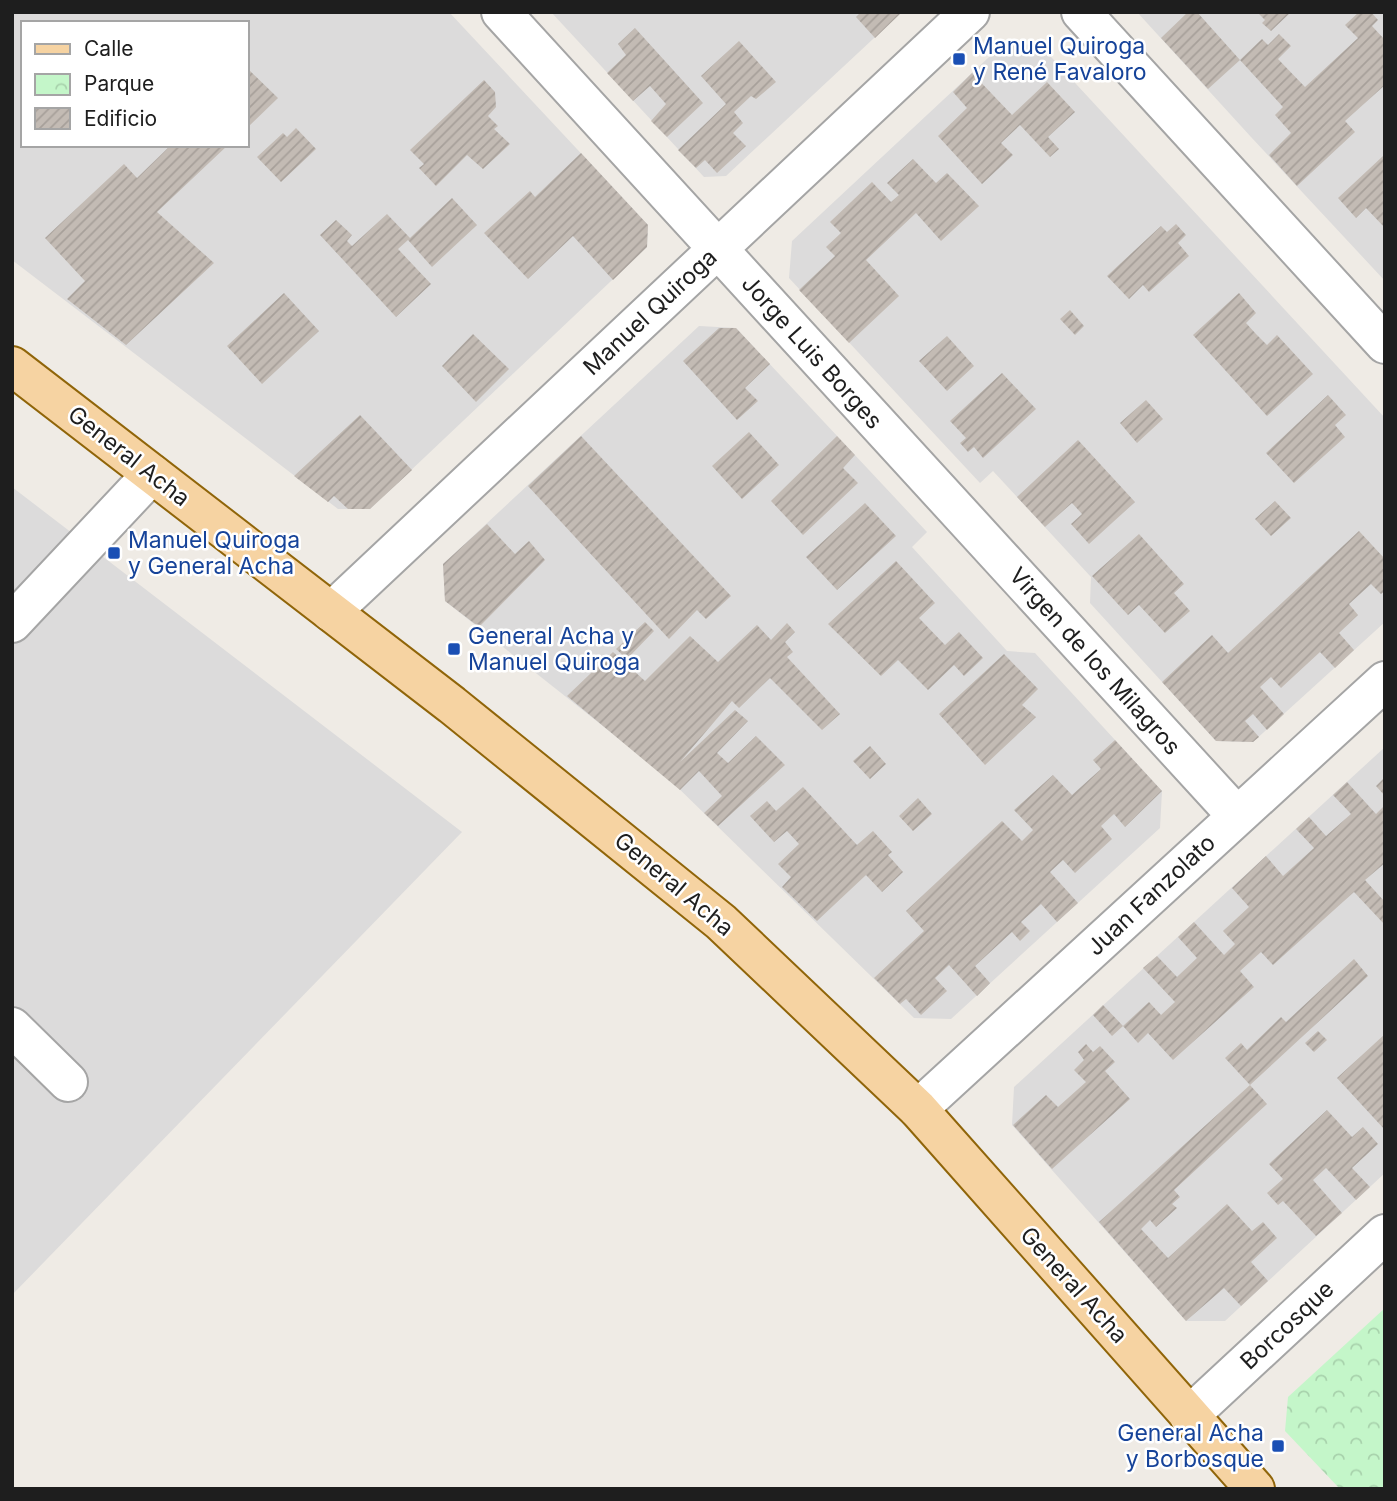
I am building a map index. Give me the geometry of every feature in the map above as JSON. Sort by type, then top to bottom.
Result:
[{"type":"main road","name":"General Acha","points":[[12,366],[613,832],[702,906],[918,1109],[1255,1489]]},
{"type":"street","name":"Jorge Luis Borges","points":[[501,12],[953,507]]},
{"type":"street","name":"Manuel Quiroga","points":[[331,612],[970,12]]},
{"type":"street","points":[[1081,12],[1385,344]]},
{"type":"street","points":[[12,623],[152,474]]},
{"type":"street","name":"Virgen de los Milagros","points":[[953,507],[1237,816]]},
{"type":"street","name":"Juan Fanzolato","points":[[918,1109],[1385,681]]},
{"type":"street","points":[[12,1027],[68,1082]]},
{"type":"street","name":"Borcosque","points":[[1189,1416],[1385,1234]]},
{"type":"shaded area","points":[[12,12],[449,12],[648,225],[647,247],[370,509],[338,509],[12,260]]},
{"type":"shaded area","points":[[551,12],[902,12],[726,176],[704,177]]},
{"type":"shaded area","points":[[1137,12],[1385,12],[1385,281],[1251,137]]},
{"type":"shaded area","points":[[1003,44],[1040,45],[1385,418],[1385,622],[1253,742],[1216,741],[1090,603],[1091,577],[993,471],[980,483],[789,278],[792,241]]},
{"type":"shaded area","points":[[699,326],[736,328],[927,532],[912,547],[1007,651],[1035,653],[1162,791],[1160,828],[951,1019],[914,1018],[666,776],[445,601],[443,564]]},
{"type":"shaded area","points":[[12,487],[462,832],[12,1295]]},
{"type":"shaded area","points":[[1385,747],[1385,1173],[1225,1321],[1186,1321],[1012,1125],[1014,1087]]},
{"type":"green space","points":[[1385,1308],[1385,1489],[1340,1489],[1285,1431],[1288,1397]]},
{"type":"building","points":[[861,12],[902,12],[875,38],[856,17]]},
{"type":"building","points":[[1188,12],[1197,12],[1240,60],[1208,89],[1161,38]]},
{"type":"building","points":[[1257,12],[1291,12],[1271,31],[1262,23],[1265,20]]},
{"type":"building","points":[[1359,12],[1371,12],[1378,20],[1372,26],[1385,40],[1385,85],[1345,121],[1355,132],[1297,186],[1269,155],[1291,133],[1275,115],[1283,107],[1240,60],[1262,39],[1268,45],[1279,34],[1291,46],[1278,59],[1305,87],[1358,38],[1345,25]]},
{"type":"building","points":[[635,28],[703,103],[667,137],[651,121],[666,104],[650,86],[633,101],[607,73],[626,55],[618,44]]},
{"type":"building","points":[[739,41],[776,82],[756,99],[751,96],[734,112],[743,123],[733,133],[746,146],[717,173],[705,160],[696,168],[678,150],[726,104],[701,76]]},
{"type":"building","points":[[248,72],[278,98],[248,127]]},
{"type":"building","points":[[972,73],[1012,115],[1047,82],[1075,112],[1048,137],[1059,149],[1050,157],[1020,125],[1001,143],[1013,155],[982,184],[938,136],[967,108],[953,92]]},
{"type":"building","points":[[484,80],[495,92],[496,107],[488,116],[498,126],[494,129],[510,144],[483,169],[467,155],[436,186],[419,168],[424,164],[410,150]]},
{"type":"building","points":[[296,128],[316,149],[281,182],[257,157],[283,133],[287,137]]},
{"type":"building","points":[[169,147],[226,147],[157,212],[214,263],[126,345],[67,299],[85,281],[45,238],[124,164],[137,178]]},
{"type":"building","points":[[581,153],[648,225],[647,247],[613,280],[573,236],[528,279],[484,233],[530,191],[535,197]]},
{"type":"building","points":[[1383,156],[1385,228],[1366,208],[1356,218],[1338,198]]},
{"type":"building","points":[[913,159],[936,183],[947,173],[979,206],[941,241],[916,213],[866,260],[899,296],[849,343],[799,290],[835,256],[826,247],[841,233],[830,222],[872,182],[891,202],[899,195],[887,183]]},
{"type":"building","points":[[452,198],[477,225],[432,267],[408,240],[398,249],[431,284],[396,317],[320,235],[336,220],[352,235],[347,241],[352,246],[387,214],[410,238]]},
{"type":"building","points":[[1176,224],[1186,235],[1178,243],[1189,256],[1149,292],[1143,285],[1129,299],[1107,276],[1161,226],[1167,232]]},
{"type":"building","points":[[284,293],[319,331],[262,384],[227,346]]},
{"type":"building","points":[[1239,293],[1256,313],[1246,323],[1256,334],[1267,345],[1277,335],[1313,374],[1267,416],[1193,335]]},
{"type":"building","points":[[1070,310],[1084,326],[1075,335],[1060,319]]},
{"type":"building","points":[[719,328],[736,328],[770,364],[745,388],[758,401],[737,420],[683,361]]},
{"type":"building","points":[[473,334],[509,369],[476,402],[442,366]]},
{"type":"building","points":[[947,336],[974,366],[947,391],[919,361]]},
{"type":"building","points":[[1002,373],[1036,409],[983,458],[974,447],[968,452],[960,443],[966,438],[950,421]]},
{"type":"building","points":[[1328,395],[1346,415],[1335,425],[1345,437],[1294,483],[1266,453]]},
{"type":"building","points":[[1146,400],[1163,419],[1137,443],[1120,423]]},
{"type":"building","points":[[360,415],[412,470],[370,509],[348,509],[334,496],[328,502],[294,476]]},
{"type":"building","points":[[749,432],[779,465],[742,499],[712,466]]},
{"type":"building","points":[[581,436],[731,596],[706,619],[697,610],[669,639],[528,486]]},
{"type":"building","points":[[837,436],[855,455],[843,468],[858,483],[803,535],[771,501]]},
{"type":"building","points":[[1078,440],[1135,502],[1089,544],[1071,524],[1082,514],[1072,503],[1045,527],[1017,497]]},
{"type":"building","points":[[1275,501],[1291,518],[1271,536],[1255,519]]},
{"type":"building","points":[[865,503],[896,536],[837,590],[806,557]]},
{"type":"building","points":[[487,524],[515,554],[529,541],[545,560],[479,627],[445,601],[443,564]]},
{"type":"building","points":[[1359,531],[1385,559],[1385,591],[1381,594],[1371,584],[1349,604],[1358,615],[1339,633],[1354,650],[1335,668],[1320,652],[1281,688],[1271,677],[1260,687],[1284,714],[1267,730],[1253,714],[1245,721],[1259,737],[1253,742],[1216,741],[1162,682],[1212,635],[1228,653]]},
{"type":"building","points":[[1139,534],[1184,584],[1174,593],[1190,611],[1165,633],[1139,605],[1128,615],[1092,576]]},
{"type":"building","points":[[896,561],[935,603],[919,618],[945,645],[959,632],[983,658],[964,676],[954,665],[928,690],[898,660],[881,676],[828,624]]},
{"type":"building","points":[[645,622],[654,631],[627,659],[616,649]]},
{"type":"building","points":[[787,623],[795,632],[785,642],[793,652],[787,657],[840,714],[822,730],[770,678],[739,708],[732,701],[680,762],[735,710],[748,721],[717,753],[728,763],[756,736],[785,765],[718,826],[704,813],[722,796],[699,771],[680,790],[567,696],[613,652],[645,681],[690,636],[718,662],[757,625],[771,640]]},
{"type":"building","points":[[1004,654],[1038,689],[1022,705],[1036,717],[985,765],[939,714]]},
{"type":"building","points":[[1115,740],[1162,791],[1125,827],[1114,814],[1101,826],[1112,839],[1075,873],[1063,860],[1050,872],[1078,903],[1057,922],[1041,904],[1021,922],[1030,931],[1020,941],[1012,932],[975,966],[990,983],[977,996],[949,965],[935,978],[947,991],[921,1015],[906,999],[900,1004],[874,978],[924,931],[906,911],[1002,821],[1022,841],[1033,830],[1014,810],[1053,775],[1072,795],[1101,769],[1093,760]]},
{"type":"building","points":[[870,746],[886,764],[870,779],[853,761]]},
{"type":"building","points":[[1385,777],[1385,796],[1376,786]]},
{"type":"building","points":[[1347,782],[1376,814],[1385,805],[1385,863],[1365,880],[1385,902],[1385,925],[1354,892],[1273,965],[1261,952],[1240,971],[1254,987],[1173,1060],[1148,1033],[1138,1043],[1123,1026],[1149,1002],[1161,1015],[1175,1002],[1143,968],[1157,956],[1177,977],[1197,958],[1178,937],[1194,922],[1224,955],[1235,944],[1223,931],[1249,907],[1232,888],[1266,856],[1283,876],[1314,848],[1296,829],[1309,817],[1326,836],[1351,814],[1333,795]]},
{"type":"building","points":[[803,787],[857,845],[873,831],[892,852],[888,855],[903,872],[882,892],[866,875],[817,921],[782,887],[791,877],[778,864],[799,844],[787,831],[774,842],[750,816],[767,801],[776,811]]},
{"type":"building","points":[[918,798],[932,814],[913,831],[899,816]]},
{"type":"building","points":[[1354,959],[1368,976],[1250,1085],[1225,1058],[1241,1043],[1247,1050],[1281,1017],[1286,1022]]},
{"type":"building","points":[[1103,1005],[1123,1026],[1112,1036],[1093,1015]]},
{"type":"building","points":[[1318,1031],[1327,1040],[1314,1052],[1305,1043]]},
{"type":"building","points":[[1385,1034],[1385,1130],[1337,1078]]},
{"type":"building","points":[[1086,1044],[1093,1052],[1100,1046],[1115,1062],[1105,1071],[1130,1099],[1052,1169],[1013,1125],[1046,1095],[1058,1107],[1086,1082],[1074,1070],[1084,1060],[1078,1052]]},
{"type":"building","points":[[1250,1085],[1267,1104],[1174,1190],[1180,1197],[1172,1204],[1177,1208],[1156,1227],[1150,1220],[1141,1229],[1168,1258],[1227,1204],[1252,1231],[1263,1222],[1277,1238],[1251,1262],[1268,1281],[1241,1306],[1224,1288],[1186,1321],[1099,1222]]},
{"type":"building","points":[[1327,1110],[1352,1137],[1363,1127],[1378,1144],[1352,1168],[1370,1187],[1356,1200],[1326,1168],[1313,1180],[1342,1213],[1316,1236],[1283,1201],[1278,1205],[1267,1193],[1283,1179],[1269,1164]]},
{"type":"place","name":"Manuel Quiroga y René Favaloro","points":[[959,59]]},
{"type":"place","name":"Manuel Quiroga y General Acha","points":[[114,553]]},
{"type":"place","name":"General Acha y Manuel Quiroga","points":[[454,649]]},
{"type":"place","name":"General Acha y Borbosque","points":[[1278,1446]]}]
